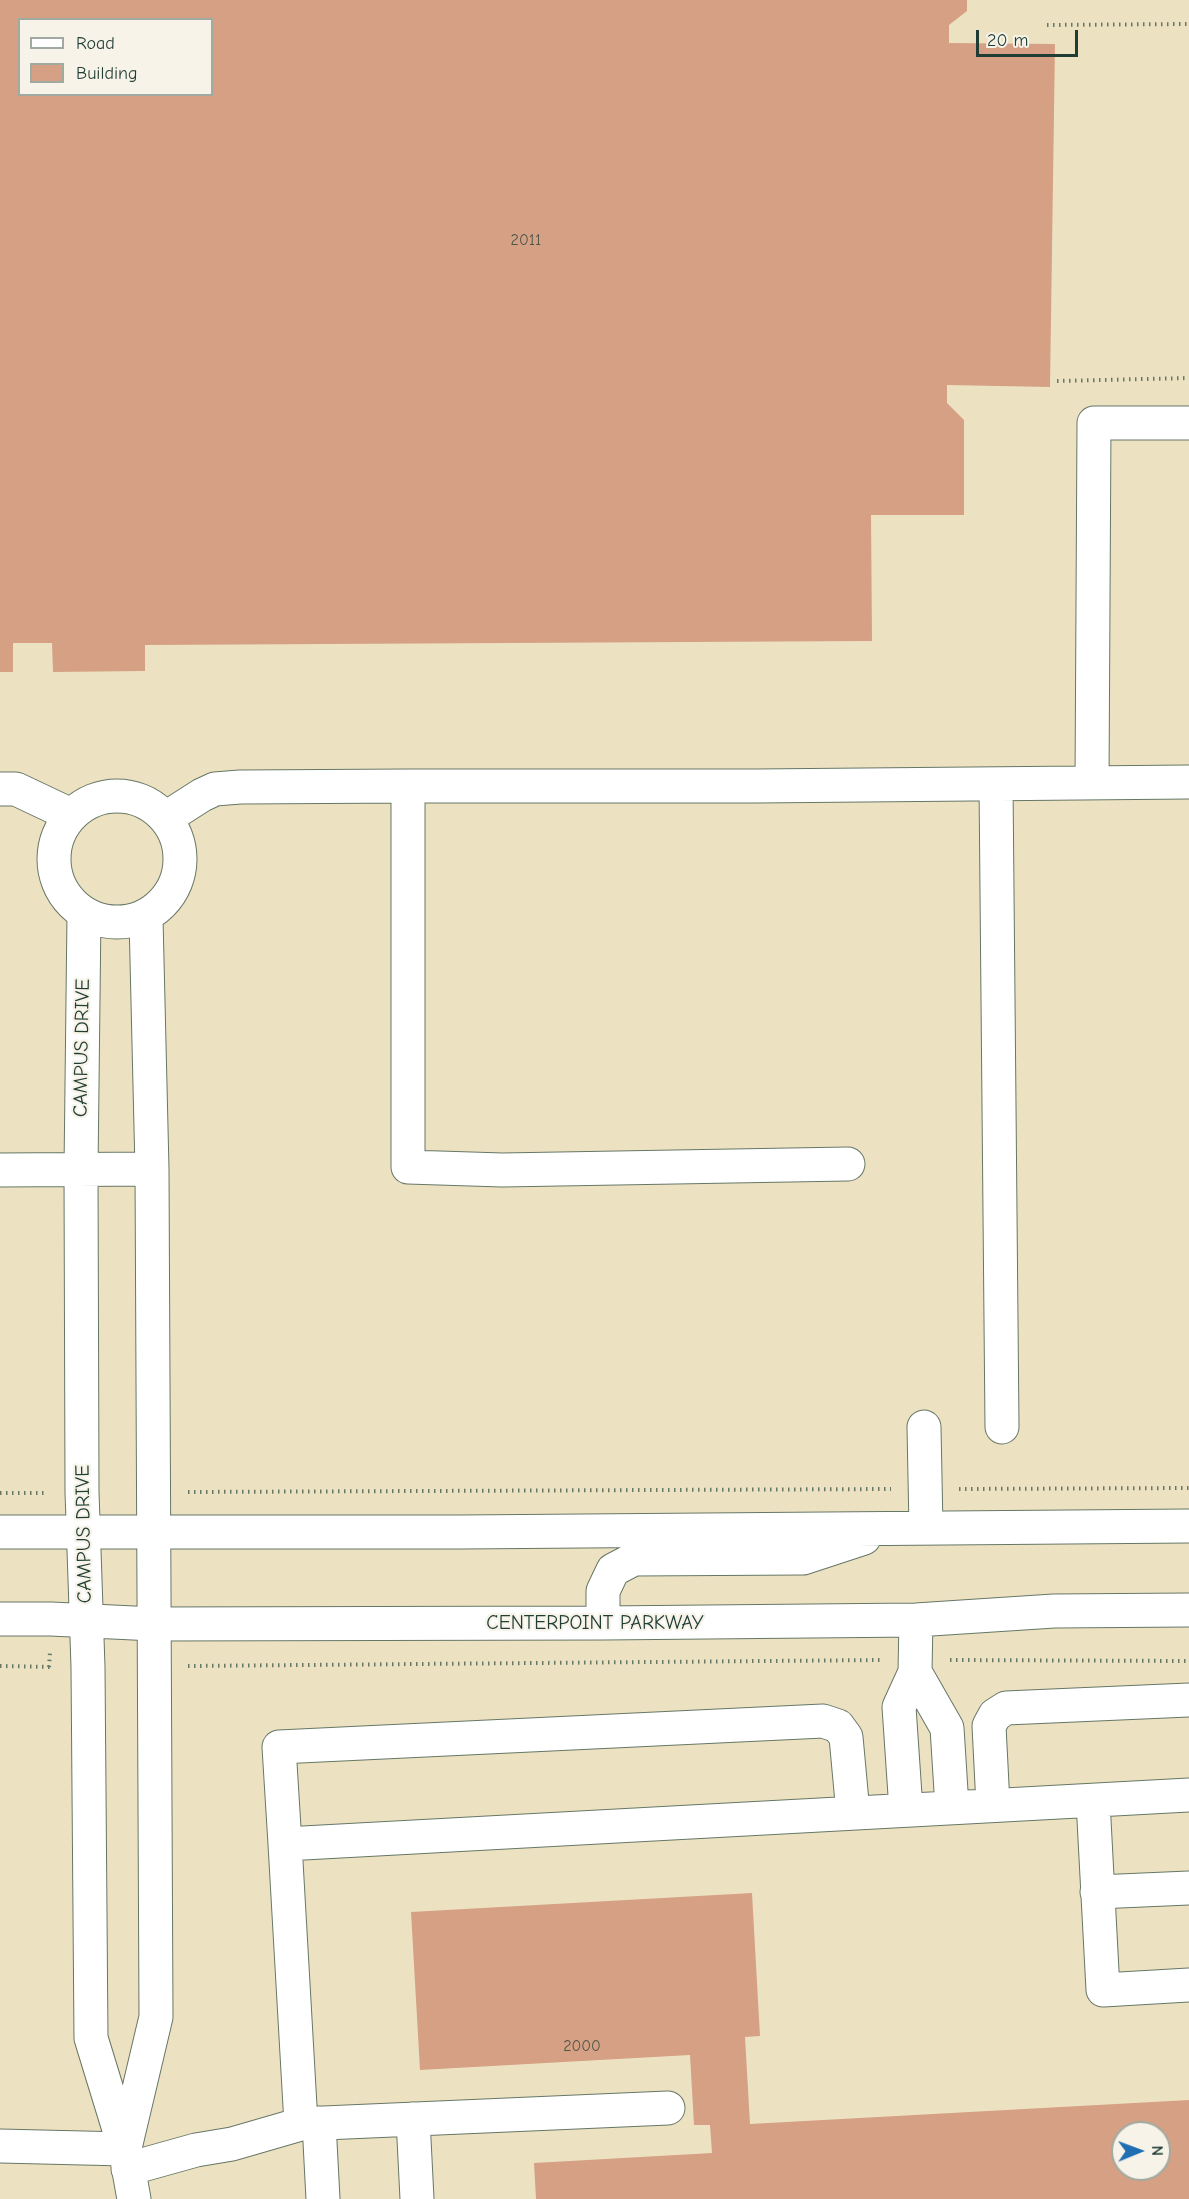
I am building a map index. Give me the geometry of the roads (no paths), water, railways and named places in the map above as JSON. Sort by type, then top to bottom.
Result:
[{"type":"street","points":[[1092,783],[1094,423],[1189,423]]},
{"type":"street","points":[[166,818],[215,789],[240,787],[1189,782]]},
{"type":"street","points":[[996,784],[1002,1427]]},
{"type":"street","points":[[408,786],[408,1167],[502,1170],[848,1164]]},
{"type":"street","points":[[0,789],[16,789],[70,815]]},
{"type":"street","points":[[108,796],[130,797],[150,804],[166,818],[179,844],[180,873],[168,899],[146,918],[114,924],[84,914],[63,895],[53,868],[56,840],[70,815],[88,802],[108,796]]},
{"type":"street","name":"CAMPUS DRIVE","points":[[84,914],[81,1170],[83,1533],[91,2038],[129,2172]]},
{"type":"street","points":[[129,2172],[156,2017],[152,1169],[146,918]]},
{"type":"street","points":[[0,1170],[152,1169]]},
{"type":"street","points":[[910,1528],[924,1427]]},
{"type":"street","points":[[0,1532],[1189,1526]]},
{"type":"street","points":[[603,1623],[603,1591],[613,1570],[634,1559],[803,1558],[910,1528]]},
{"type":"street","name":"CENTERPOINT PARKWAY","points":[[0,1619],[154,1624],[603,1623],[916,1620],[1054,1611],[1189,1610]]},
{"type":"street","points":[[906,1810],[899,1707],[915,1672],[916,1620]]},
{"type":"street","points":[[915,1672],[947,1728],[952,1807]]},
{"type":"street","points":[[993,1806],[989,1726],[995,1715],[1006,1708],[1189,1700]]},
{"type":"street","points":[[323,2199],[310,2123],[285,1844],[279,1747],[823,1721],[838,1726],[846,1737],[853,1813]]},
{"type":"street","points":[[285,1844],[1189,1795]]},
{"type":"street","points":[[1093,1801],[1103,1990],[1189,1985]]},
{"type":"street","points":[[1097,1892],[1189,1888]]},
{"type":"street","points":[[0,2146],[129,2172],[196,2150],[232,2144],[310,2123],[668,2108]]},
{"type":"street","points":[[413,2119],[417,2199]]}]
